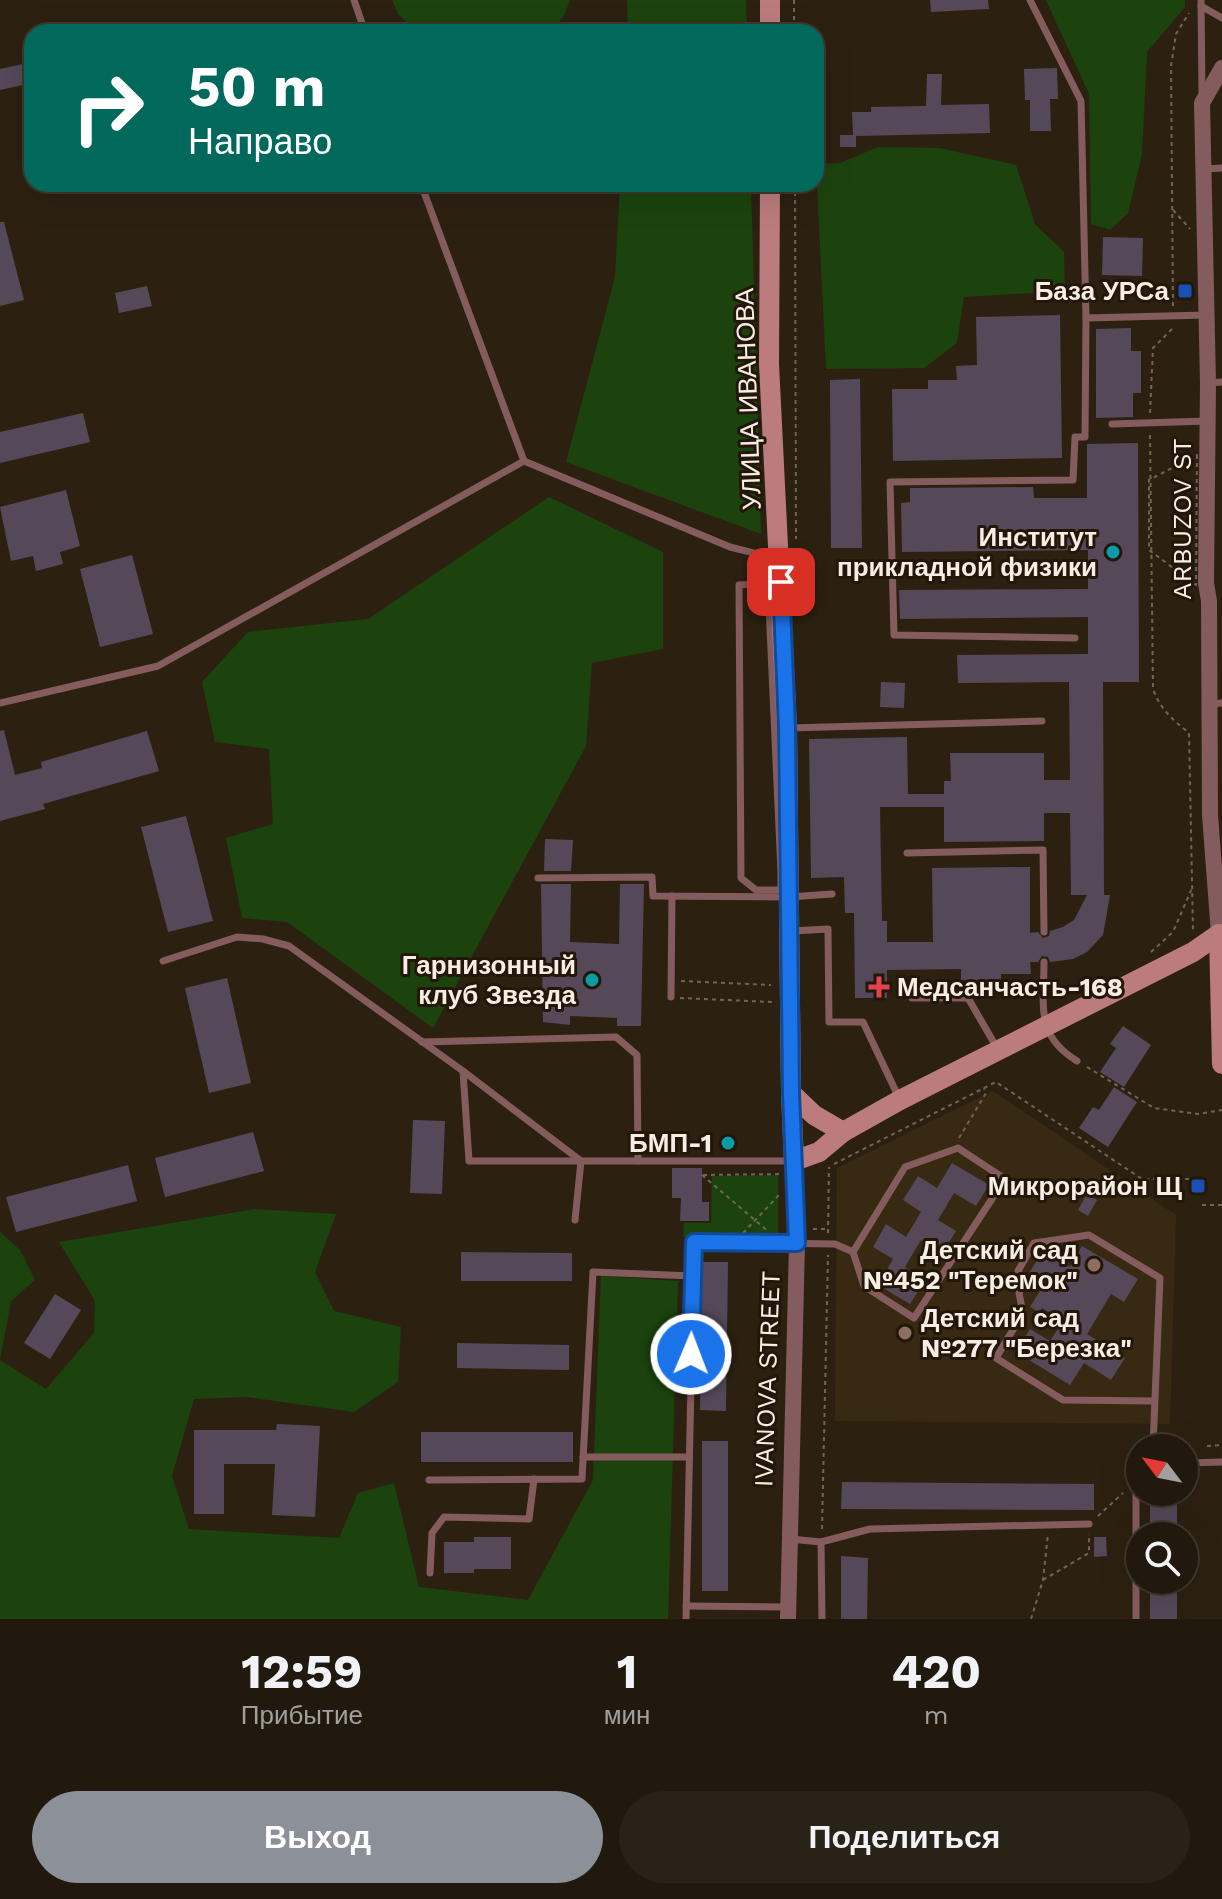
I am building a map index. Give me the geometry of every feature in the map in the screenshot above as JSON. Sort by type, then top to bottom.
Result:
[{"type":"main road","points":[[770,0],[770,24]]},
{"type":"main road","name":"УЛИЦА ИВАНОВА","points":[[770,192],[769,364],[787,728],[791,1093]]},
{"type":"main road","points":[[789,1168],[819,1152],[843,1132],[900,1100],[1193,952],[1220,935]]},
{"type":"main road","name":"ARBUZOV ST","points":[[1220,935],[1222,1064]]},
{"type":"main road","points":[[791,1093],[814,1115],[843,1132]]},
{"type":"main road","name":"IVANOVA STREET","points":[[789,1168],[791,1093]]},
{"type":"street","points":[[1202,103],[1222,68]]},
{"type":"street","name":"ARBUZOV ST","points":[[1202,103],[1206,315],[1215,383],[1207,421],[1206,583],[1215,600],[1216,703],[1210,815],[1220,899],[1220,935]]},
{"type":"street","name":"IVANOVA STREET","points":[[788,1613],[789,1168]]},
{"type":"lane","points":[[354,0],[362,24]]},
{"type":"lane","points":[[1030,0],[1081,101],[1086,318],[1085,437],[1075,437],[1073,480],[890,482],[894,635],[1075,638]]},
{"type":"lane","points":[[1201,3],[1222,18]]},
{"type":"lane","points":[[1201,3],[1202,103]]},
{"type":"lane","points":[[1205,169],[1222,168]]},
{"type":"lane","points":[[424,192],[524,461],[730,547],[780,560]]},
{"type":"lane","points":[[1086,318],[1206,315]]},
{"type":"lane","points":[[1112,424],[1207,421]]},
{"type":"lane","points":[[0,703],[158,666],[524,461]]},
{"type":"lane","points":[[768,583],[781,890],[756,890],[741,878],[739,585],[768,583]]},
{"type":"lane","points":[[787,728],[1042,721]]},
{"type":"lane","points":[[907,853],[1043,850],[1044,932]]},
{"type":"lane","points":[[538,878],[652,877],[653,896],[789,897],[832,894]]},
{"type":"lane","points":[[671,997],[672,896]]},
{"type":"lane","points":[[789,931],[828,929],[829,1022],[863,1022],[900,1100]]},
{"type":"lane","points":[[163,961],[237,937],[263,939],[289,946],[463,1071],[581,1161]]},
{"type":"lane","points":[[1044,962],[1045,1025],[1053,1043],[1077,1061]]},
{"type":"lane","points":[[912,998],[968,998],[998,1050]]},
{"type":"lane","points":[[419,1042],[616,1037],[637,1055],[638,1161]]},
{"type":"lane","points":[[463,1071],[469,1161],[638,1161],[789,1168]]},
{"type":"lane","points":[[958,1148],[1005,1179],[914,1318],[864,1286],[853,1252],[905,1167],[953,1149],[958,1148]]},
{"type":"lane","points":[[575,1220],[581,1161]]},
{"type":"lane","points":[[1154,1434],[1155,1401],[1160,1278],[1089,1235],[1034,1243],[1018,1271],[1024,1283],[1019,1293],[1023,1313],[996,1358],[1063,1400],[1155,1401]]},
{"type":"lane","points":[[686,1619],[694,1242],[828,1244],[853,1252]]},
{"type":"lane","points":[[429,1480],[582,1479],[593,1272],[693,1276]]},
{"type":"lane","points":[[583,1457],[689,1457]]},
{"type":"lane","points":[[1198,1463],[1222,1462]]},
{"type":"lane","points":[[430,1573],[432,1533],[444,1517],[529,1519],[534,1479]]},
{"type":"lane","points":[[1136,1506],[1136,1619]]},
{"type":"lane","points":[[788,1538],[821,1542],[870,1529],[1089,1524]]},
{"type":"lane","points":[[821,1542],[822,1619]]},
{"type":"lane","points":[[686,1606],[788,1613]]},
{"type":"path","points":[[794,0],[794,24]]},
{"type":"path","points":[[1193,940],[1189,733],[1167,715],[1153,689],[1150,423],[1153,348],[1174,327],[1171,66],[1176,34],[1187,15],[1201,3]]},
{"type":"path","points":[[795,192],[796,542]]},
{"type":"path","points":[[1172,209],[1195,236]]},
{"type":"path","points":[[1197,455],[1196,585],[1149,550],[1149,480],[1197,455]]},
{"type":"path","points":[[1143,960],[1173,932],[1193,887]]},
{"type":"path","points":[[671,980],[771,985]]},
{"type":"path","points":[[671,997],[772,1002]]},
{"type":"path","points":[[1077,1061],[1154,1108],[1198,1114],[1222,1110]]},
{"type":"path","points":[[821,1542],[829,1166],[996,1082],[1142,1179],[1201,1179]]},
{"type":"path","points":[[953,1149],[986,1093],[984,1087]]},
{"type":"path","points":[[789,1168],[702,1175],[754,1220],[790,1243]]},
{"type":"path","points":[[734,1242],[784,1191]]},
{"type":"path","points":[[1202,1205],[1222,1205]]},
{"type":"path","points":[[1207,1446],[1222,1445]]},
{"type":"path","points":[[1089,1524],[1126,1491]]},
{"type":"path","points":[[1031,1619],[1043,1580],[1049,1525]]},
{"type":"path","points":[[1043,1580],[1089,1553],[1089,1535]]},
{"type":"shaded area","points":[[993,1091],[1176,1215],[1170,1424],[835,1421],[837,1168]]},
{"type":"green space","points":[[392,0],[570,0],[557,24],[409,24],[398,14]]},
{"type":"green space","points":[[627,0],[746,0],[747,24],[628,24]]},
{"type":"green space","points":[[1046,0],[1185,0],[1185,7],[1147,52],[1142,154],[1128,213],[1110,230],[1091,224],[1089,94]]},
{"type":"green space","points":[[878,147],[939,148],[1016,165],[1035,224],[1064,252],[1065,291],[964,297],[957,343],[924,368],[826,369],[817,192],[824,192],[824,164],[840,163]]},
{"type":"green space","points":[[620,192],[751,192],[761,534],[566,462],[615,277]]},
{"type":"green space","points":[[549,497],[663,552],[663,649],[592,663],[586,746],[433,1028],[287,922],[242,918],[226,838],[273,824],[269,749],[215,742],[202,682],[248,632],[368,619]]},
{"type":"green space","points":[[778,1175],[778,1239],[683,1237],[684,1223],[711,1223],[712,1176]]},
{"type":"green space","points":[[255,1209],[336,1214],[315,1272],[334,1311],[401,1327],[398,1382],[354,1412],[247,1397],[194,1399],[172,1476],[189,1529],[339,1538],[358,1493],[394,1483],[419,1587],[528,1600],[593,1480],[601,1276],[678,1281],[668,1619],[0,1619],[0,1360],[46,1389],[94,1333],[95,1301],[59,1242]]},
{"type":"green space","points":[[0,1232],[20,1250],[35,1280],[11,1301],[0,1360]]},
{"type":"building","points":[[930,0],[988,0],[989,9],[931,12]]},
{"type":"building","points":[[24,64],[24,85],[0,90],[0,69]]},
{"type":"building","points":[[1057,68],[1058,99],[1050,99],[1051,131],[1030,131],[1030,100],[1025,100],[1024,69]]},
{"type":"building","points":[[927,74],[942,74],[941,105],[989,104],[990,133],[856,136],[856,147],[840,147],[840,135],[853,135],[852,112],[871,112],[871,107],[926,106]]},
{"type":"building","points":[[0,222],[4,222],[24,300],[0,306]]},
{"type":"building","points":[[1103,237],[1143,238],[1142,276],[1102,275]]},
{"type":"building","points":[[147,286],[152,306],[119,313],[115,293]]},
{"type":"building","points":[[1060,315],[1062,458],[893,461],[892,389],[928,389],[928,380],[957,380],[956,366],[977,365],[976,317]]},
{"type":"building","points":[[1131,328],[1131,351],[1141,351],[1141,393],[1133,393],[1133,417],[1096,418],[1096,329]]},
{"type":"building","points":[[860,379],[862,548],[831,548],[830,380]]},
{"type":"building","points":[[83,413],[90,442],[0,463],[0,432]]},
{"type":"building","points":[[1138,443],[1139,682],[1103,682],[1104,895],[1110,895],[1103,935],[1087,952],[1073,959],[1050,962],[1048,957],[1042,956],[1038,962],[1030,962],[1031,974],[1001,974],[1001,980],[961,980],[961,969],[887,970],[887,998],[855,998],[854,913],[845,913],[844,877],[811,878],[809,739],[907,737],[908,794],[944,794],[944,781],[951,781],[950,753],[1044,753],[1044,780],[1070,780],[1069,682],[958,683],[957,655],[1088,654],[1088,617],[900,619],[899,590],[1088,589],[1088,550],[902,552],[901,503],[910,502],[910,488],[1033,487],[1034,498],[1087,498],[1087,444]],"holes":[[[880,807],[944,807],[944,842],[1044,841],[1044,813],[1070,813],[1071,895],[1087,895],[1074,920],[1050,931],[1049,936],[1043,938],[1038,932],[1030,933],[1030,867],[932,868],[933,942],[887,942],[887,921],[882,921]]]},
{"type":"building","points":[[66,490],[80,546],[60,552],[63,564],[36,571],[33,556],[11,561],[0,507]]},
{"type":"building","points":[[132,555],[153,634],[100,647],[80,569]]},
{"type":"building","points":[[881,682],[905,683],[904,708],[880,707]]},
{"type":"building","points":[[4,730],[15,775],[42,768],[41,762],[147,731],[159,771],[43,804],[45,809],[0,821],[0,731]]},
{"type":"building","points":[[186,816],[213,921],[168,932],[141,827]]},
{"type":"building","points":[[545,839],[573,840],[571,871],[544,871]]},
{"type":"building","name":"Гарнизонный клуб Звезда","points":[[541,884],[571,884],[570,942],[619,944],[620,884],[644,884],[641,1026],[617,1026],[617,1018],[570,1016],[570,1025],[543,1022]]},
{"type":"building","points":[[227,978],[251,1083],[209,1093],[185,988]]},
{"type":"building","points":[[1123,1026],[1151,1045],[1124,1087],[1100,1072],[1116,1048],[1110,1044]]},
{"type":"building","points":[[1114,1087],[1137,1102],[1108,1147],[1079,1128],[1093,1107],[1099,1110]]},
{"type":"building","points":[[413,1120],[445,1121],[442,1194],[410,1193]]},
{"type":"building","points":[[253,1132],[264,1171],[165,1197],[155,1158]]},
{"type":"building","points":[[952,1163],[989,1185],[976,1206],[954,1193],[938,1220],[956,1231],[942,1253],[921,1240],[905,1267],[925,1280],[910,1304],[878,1285],[893,1259],[873,1247],[886,1224],[906,1237],[921,1212],[903,1200],[918,1176],[937,1188]]},
{"type":"building","points":[[128,1165],[137,1201],[16,1232],[6,1197]]},
{"type":"building","points":[[672,1168],[702,1168],[702,1202],[709,1202],[709,1221],[680,1221],[681,1198],[672,1198]]},
{"type":"building","points":[[1087,1194],[1097,1200],[1088,1216],[1078,1210]]},
{"type":"building","points":[[1082,1246],[1138,1279],[1124,1302],[1111,1294],[1087,1334],[1125,1358],[1111,1380],[1084,1363],[1070,1385],[1016,1352],[1030,1329],[1050,1341],[1063,1321],[1042,1308],[1039,1312],[1030,1307],[1045,1283],[1029,1273],[1043,1251],[1070,1267]]},
{"type":"building","points":[[461,1252],[572,1253],[572,1281],[461,1281]]},
{"type":"building","points":[[702,1262],[728,1262],[726,1411],[700,1410]]},
{"type":"building","points":[[55,1294],[81,1310],[50,1359],[24,1343]]},
{"type":"building","points":[[457,1343],[569,1345],[569,1370],[457,1368]]},
{"type":"building","points":[[277,1424],[320,1426],[315,1517],[272,1515],[275,1464],[224,1464],[224,1514],[194,1514],[194,1430],[276,1430]]},
{"type":"building","points":[[421,1432],[573,1432],[573,1462],[421,1462]]},
{"type":"building","points":[[702,1441],[728,1441],[728,1591],[702,1591]]},
{"type":"building","points":[[842,1482],[1094,1484],[1094,1510],[841,1509]]},
{"type":"building","points":[[1150,1506],[1177,1506],[1177,1522],[1150,1522]]},
{"type":"building","points":[[474,1537],[511,1537],[511,1569],[444,1573],[444,1542],[474,1542]]},
{"type":"building","points":[[1094,1537],[1106,1537],[1107,1556],[1094,1557]]},
{"type":"building","points":[[841,1556],[868,1558],[867,1619],[841,1619]]},
{"type":"building","points":[[1150,1594],[1177,1594],[1177,1619],[1150,1619]]},
{"type":"place","name":"База УРСа","points":[[1185,291]]},
{"type":"place","name":"Институт прикладной физики","points":[[1113,552]]},
{"type":"place","name":"Гарнизонный клуб Звезда","points":[[592,980]]},
{"type":"place","name":"Медсанчасть-168","points":[[879,987]]},
{"type":"place","name":"БМП-1","points":[[728,1143]]},
{"type":"place","name":"Микрорайон Щ","points":[[1198,1186]]},
{"type":"place","name":"Детский сад №452 \"Теремок\"","points":[[1094,1265]]},
{"type":"place","name":"Детский сад №277 \"Березка\"","points":[[905,1333]]},
{"type":"route","points":[[691,1354],[694,1242],[797,1243],[791,1093],[787,728],[781,582]]}]
